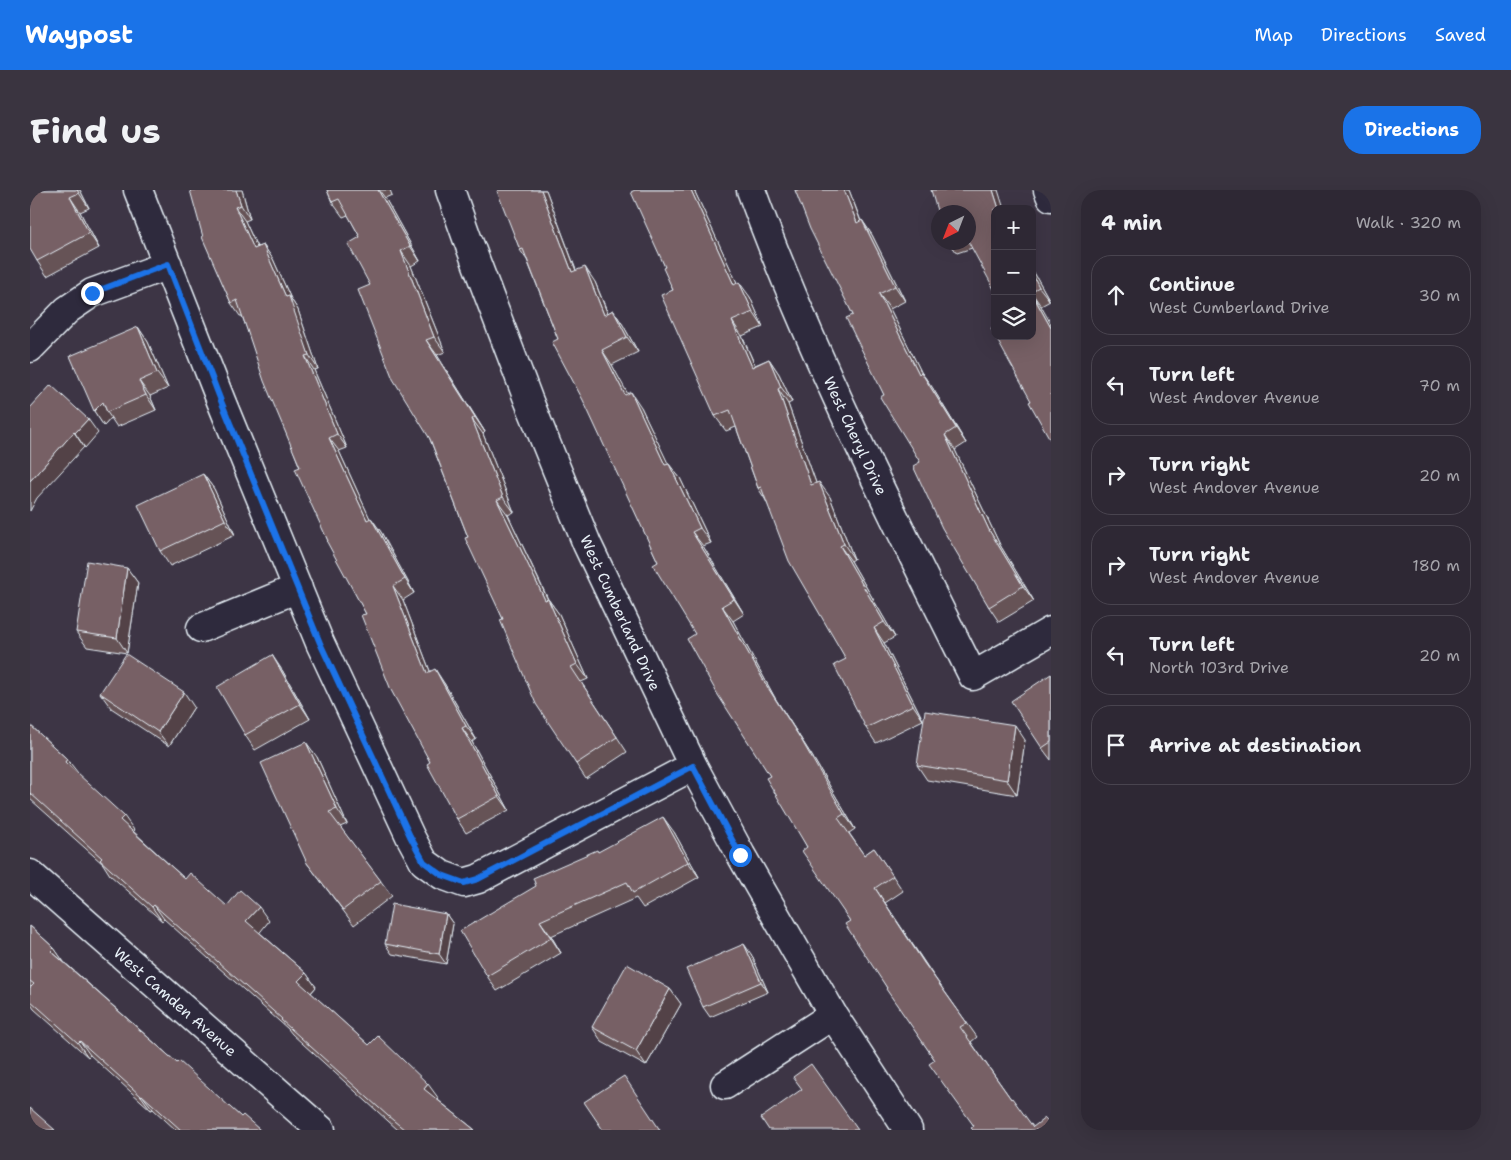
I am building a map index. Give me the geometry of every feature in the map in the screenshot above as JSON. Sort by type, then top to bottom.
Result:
[{"type":"street","points":[[138,190],[221,401],[320,643],[424,862],[442,875],[464,883],[478,879],[693,766]]},
{"type":"street","name":"West Cumberland Drive","points":[[450,190],[466,238],[528,399],[587,544],[693,766],[740,855],[833,1016],[908,1130]]},
{"type":"street","name":"West Cheryl Drive","points":[[750,190],[776,259],[852,431],[973,676],[1051,631]]},
{"type":"street","points":[[1048,190],[1051,196]]},
{"type":"street","points":[[30,348],[67,310],[92,293],[168,264]]},
{"type":"street","points":[[201,628],[298,588]]},
{"type":"street","name":"West Camden Avenue","points":[[30,874],[321,1130]]},
{"type":"street","points":[[725,1085],[833,1016]]},
{"type":"building","points":[[30,190],[77,190],[79,193],[70,197],[89,233],[37,261],[30,249]]},
{"type":"building","points":[[190,190],[236,190],[241,205],[235,207],[254,249],[263,245],[286,297],[289,296],[309,355],[305,356],[337,434],[329,438],[367,520],[371,518],[405,579],[393,586],[427,673],[435,669],[466,726],[462,728],[499,796],[457,819],[427,764],[430,762],[391,690],[361,615],[366,614],[327,542],[295,469],[300,467],[264,381],[237,300],[231,303],[202,237]]},
{"type":"building","points":[[327,190],[378,190],[410,246],[401,251],[434,337],[426,340],[475,417],[472,419],[503,497],[497,500],[545,600],[548,599],[577,664],[571,667],[617,737],[576,764],[536,704],[500,620],[503,619],[465,538],[468,537],[430,439],[393,379],[358,290],[370,285],[348,244],[360,237],[339,199],[332,202]]},
{"type":"building","points":[[541,190],[572,272],[585,267],[604,315],[613,310],[627,337],[602,350],[625,395],[631,392],[665,465],[669,464],[700,528],[692,532],[734,599],[722,606],[765,683],[802,741],[844,814],[838,818],[864,855],[874,848],[893,876],[875,888],[924,963],[967,1023],[960,1027],[1033,1127],[1045,1118],[1051,1125],[1051,1130],[973,1130],[971,1128],[974,1126],[929,1064],[935,1060],[886,989],[845,924],[850,921],[802,851],[807,847],[766,778],[770,776],[718,695],[687,639],[695,634],[653,565],[658,562],[583,400],[552,342],[558,339],[523,249],[520,250],[497,191]]},
{"type":"building","points":[[635,190],[691,190],[734,285],[739,282],[753,312],[732,321],[752,367],[769,359],[781,387],[778,389],[811,485],[819,482],[844,544],[840,546],[884,622],[874,628],[913,705],[866,728],[834,665],[846,659],[789,561],[761,487],[758,488],[730,410],[715,416],[661,295],[673,290],[663,268],[665,267],[631,192]]},
{"type":"building","points":[[795,190],[844,190],[857,223],[862,220],[895,286],[879,294],[919,374],[921,372],[956,428],[945,435],[989,530],[1023,586],[989,607],[942,528],[913,466],[920,462],[880,397],[884,395],[846,318],[853,315],[810,229]]},
{"type":"building","points":[[931,190],[993,190],[998,205],[991,205],[991,284],[973,250],[976,250],[976,205],[935,205]]},
{"type":"building","points":[[1036,301],[1051,328],[1051,441],[1029,402],[1031,401],[997,340],[1036,340]]},
{"type":"building","points":[[138,327],[157,373],[139,381],[146,395],[107,412],[103,402],[94,411],[70,356]]},
{"type":"building","points":[[51,385],[88,419],[30,481],[30,408]]},
{"type":"building","points":[[203,474],[225,520],[160,551],[138,505]]},
{"type":"building","points":[[87,561],[127,568],[117,638],[76,632]]},
{"type":"building","points":[[126,654],[184,692],[158,732],[100,693]]},
{"type":"building","points":[[272,655],[300,704],[245,735],[217,687]]},
{"type":"building","points":[[1051,674],[1051,742],[1042,748],[1011,701]]},
{"type":"building","points":[[925,711],[1015,725],[1007,780],[917,765]]},
{"type":"building","points":[[30,725],[67,759],[65,762],[124,816],[120,820],[185,879],[190,873],[227,906],[240,890],[259,907],[246,921],[306,973],[298,981],[369,1045],[378,1036],[428,1084],[424,1089],[475,1130],[405,1130],[154,905],[152,907],[100,860],[102,858],[30,793]]},
{"type":"building","points":[[306,742],[337,809],[329,812],[381,881],[343,910],[307,863],[261,763]]},
{"type":"building","points":[[663,817],[688,862],[633,893],[627,882],[540,921],[551,938],[487,976],[460,931],[536,886],[533,878],[597,850],[598,852]]},
{"type":"building","points":[[392,904],[446,914],[439,954],[385,944]]},
{"type":"building","points":[[30,926],[54,948],[51,951],[177,1063],[179,1061],[241,1117],[243,1115],[260,1130],[181,1130],[80,1041],[78,1043],[30,1000],[30,988],[34,984],[30,981]]},
{"type":"building","points":[[744,944],[761,982],[703,1007],[686,969]]},
{"type":"building","points":[[627,964],[670,989],[636,1051],[592,1027]]},
{"type":"building","points":[[811,1064],[858,1130],[769,1130],[761,1118],[802,1089],[793,1077]]},
{"type":"building","points":[[624,1076],[660,1130],[603,1130],[584,1102]]},
{"type":"building","points":[[30,1108],[55,1130],[30,1130]]},
{"type":"route","points":[[92,293],[168,264],[221,401],[320,643],[424,862],[442,875],[464,883],[478,879],[693,766],[740,855]]}]
